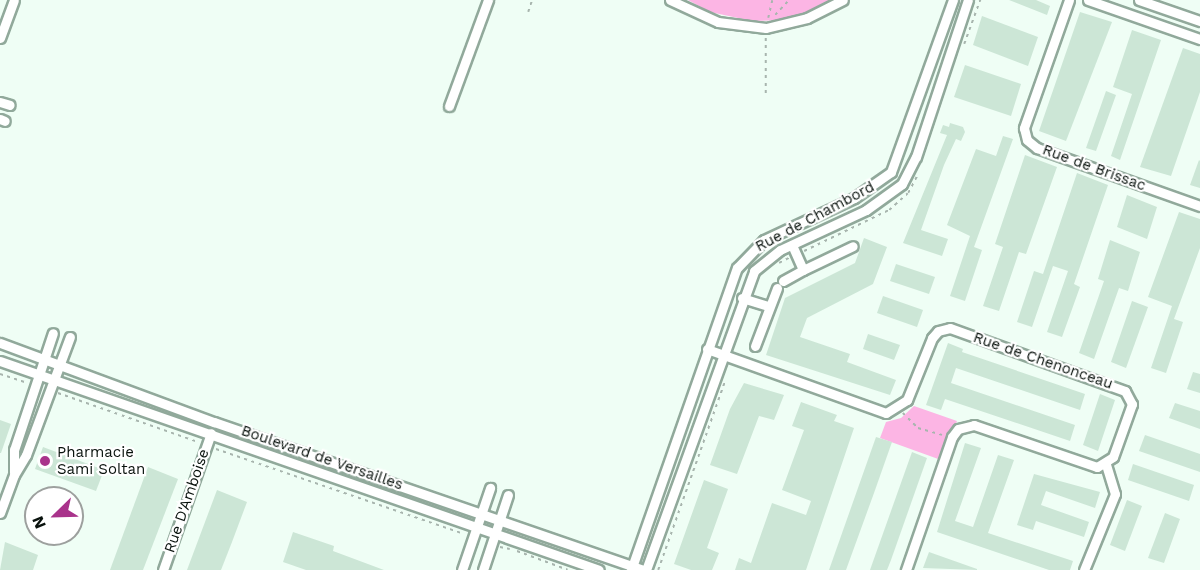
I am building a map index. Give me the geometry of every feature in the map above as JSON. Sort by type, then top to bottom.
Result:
[{"type":"street","points":[[0,38],[14,0]]},
{"type":"street","points":[[449,106],[488,0]]},
{"type":"street","points":[[670,0],[718,22],[766,28],[807,18],[843,0]]},
{"type":"street","name":"Rue de Chambord","points":[[630,568],[730,282],[744,257],[764,240],[854,198],[891,172],[953,0]]},
{"type":"street","name":"Rue de Chambord","points":[[645,570],[742,298],[754,271],[766,259],[792,244],[886,199],[902,184],[916,157],[968,0]]},
{"type":"street","name":"Rue de Brissac","points":[[1069,0],[1025,124],[1027,140],[1037,148],[1200,206]]},
{"type":"street","points":[[1088,0],[1200,39]]},
{"type":"street","points":[[1139,0],[1200,21]]},
{"type":"street","points":[[0,102],[10,105]]},
{"type":"street","points":[[792,244],[803,270]]},
{"type":"street","points":[[755,346],[769,306],[780,285],[803,270],[853,246]]},
{"type":"street","points":[[742,298],[769,306]]},
{"type":"street","name":"Rue de Chenonceau","points":[[898,408],[907,400],[932,338],[938,331],[950,328],[1125,391],[1132,405],[1113,456],[1106,464]]},
{"type":"street","points":[[14,475],[14,450],[53,333]]},
{"type":"street","points":[[0,513],[14,475],[26,455],[70,337]]},
{"type":"street","name":"Boulevard de Versailles","points":[[0,343],[45,358],[59,367],[500,518],[630,568],[645,570]]},
{"type":"street","points":[[706,349],[886,413],[898,408]]},
{"type":"street","name":"Boulevard de Versailles","points":[[0,361],[599,570]]},
{"type":"street","points":[[906,570],[952,437],[958,429],[974,425],[1097,467],[1106,464],[1115,494],[1084,570]]},
{"type":"street","name":"Rue D'Amboise","points":[[163,570],[211,433]]},
{"type":"street","points":[[462,570],[490,488]]},
{"type":"street","points":[[483,570],[508,495]]},
{"type":"path","points":[[528,12],[532,0]]},
{"type":"path","points":[[766,97],[766,28],[772,0]]},
{"type":"path","points":[[766,28],[789,0]]},
{"type":"path","points":[[0,374],[22,381]]},
{"type":"path","points":[[658,570],[726,376]]},
{"type":"path","points":[[66,397],[203,444]]},
{"type":"path","points":[[898,408],[918,428],[952,437]]},
{"type":"path","name":"Boulevard de Versailles","points":[[220,450],[460,533]]},
{"type":"path","points":[[522,554],[568,570]]},
{"type":"shaded area","points":[[688,0],[833,0],[788,20],[752,21],[710,12]]},
{"type":"shaded area","points":[[914,406],[957,421],[941,460],[880,438],[886,422],[901,418]]},
{"type":"building","points":[[1009,0],[1036,0],[1050,6],[1047,15]]},
{"type":"building","points":[[1080,12],[1112,22],[1066,141],[1039,131]]},
{"type":"building","points":[[982,16],[1038,37],[1028,66],[973,45]]},
{"type":"building","points":[[1132,30],[1161,40],[1120,160],[1111,156],[1132,94],[1113,87]]},
{"type":"building","points":[[1183,48],[1200,54],[1200,92],[1171,176],[1140,167]]},
{"type":"building","points":[[965,65],[1021,84],[1011,116],[954,97]]},
{"type":"building","points":[[1106,91],[1116,95],[1096,151],[1086,148]]},
{"type":"building","points":[[950,123],[963,127],[965,132],[961,141],[956,139],[944,165],[921,230],[948,239],[942,256],[903,243],[947,135],[940,133],[943,125],[949,127]]},
{"type":"building","points":[[1003,136],[1013,139],[974,247],[982,250],[965,301],[950,296],[970,236],[947,225],[976,149],[996,156]]},
{"type":"building","points":[[1025,155],[1057,167],[1026,254],[1019,252],[999,311],[983,306],[1003,247],[995,244]]},
{"type":"building","points":[[1200,161],[1200,188],[1190,185]]},
{"type":"building","points":[[1077,173],[1108,185],[1074,284],[1080,287],[1062,337],[1047,332],[1068,271],[1053,266],[1032,327],[1017,322],[1034,271],[1043,274]]},
{"type":"building","points":[[1127,195],[1157,207],[1147,239],[1117,227]]},
{"type":"building","points":[[1179,212],[1200,219],[1200,248],[1174,319],[1183,322],[1166,373],[1151,368],[1172,306],[1148,297]]},
{"type":"building","points":[[864,238],[887,247],[873,284],[807,318],[800,337],[850,354],[847,362],[896,380],[890,395],[766,355],[785,298],[855,263]]},
{"type":"building","points":[[1110,240],[1140,252],[1128,291],[1119,288],[1094,359],[1079,353],[1104,281],[1098,279]]},
{"type":"building","points":[[896,264],[935,277],[929,294],[890,281]]},
{"type":"building","points":[[883,296],[923,310],[917,327],[877,313]]},
{"type":"building","points":[[1132,301],[1148,307],[1126,368],[1111,362]]},
{"type":"building","points":[[868,334],[900,345],[894,360],[863,349]]},
{"type":"building","points":[[948,343],[963,349],[962,352],[1085,394],[1080,410],[956,368],[951,383],[1075,425],[1070,441],[945,399],[941,410],[926,405]]},
{"type":"building","points":[[1193,372],[1200,374],[1200,393],[1187,389]]},
{"type":"building","points":[[744,383],[784,395],[774,420],[759,416],[737,474],[710,465],[730,409]]},
{"type":"building","points":[[1100,394],[1115,400],[1098,451],[1083,445]]},
{"type":"building","points":[[801,402],[837,415],[834,421],[854,428],[806,570],[735,570],[739,558],[751,563],[772,503],[806,515],[811,501],[782,490],[804,430],[792,426]]},
{"type":"building","points":[[1175,403],[1200,411],[1200,429],[1169,418]]},
{"type":"building","points":[[0,420],[11,424],[1,453],[0,453]]},
{"type":"building","points":[[1145,435],[1200,454],[1200,472],[1139,451]]},
{"type":"building","points":[[876,437],[892,442],[874,493],[846,570],[829,570]]},
{"type":"building","points":[[965,443],[981,448],[955,521],[973,527],[998,455],[1014,460],[988,533],[1073,561],[1070,570],[1049,570],[937,532]]},
{"type":"building","points":[[43,447],[104,470],[96,491],[35,469]]},
{"type":"building","points":[[912,452],[927,458],[891,560],[887,570],[870,570]]},
{"type":"building","points":[[1133,464],[1194,485],[1189,501],[1128,480]]},
{"type":"building","points":[[148,467],[178,479],[143,570],[110,570]]},
{"type":"building","points":[[1034,474],[1100,492],[1095,508],[1046,491],[1041,505],[1089,522],[1084,537],[1036,521],[1033,530],[1017,525]]},
{"type":"building","points":[[704,480],[728,489],[707,548],[719,553],[712,570],[691,570],[674,564]]},
{"type":"building","points":[[217,490],[247,502],[221,570],[187,570]]},
{"type":"building","points":[[1127,500],[1142,506],[1125,551],[1110,545]]},
{"type":"building","points":[[1165,513],[1180,519],[1164,563],[1148,558]]},
{"type":"building","points":[[293,532],[334,546],[333,551],[384,570],[306,570],[283,562]]},
{"type":"building","points":[[5,542],[38,555],[33,570],[0,570]]},
{"type":"building","points":[[929,552],[977,569],[977,570],[923,568]]},
{"type":"place","name":"Pharmacie Sami Soltan","points":[[45,461]]}]
